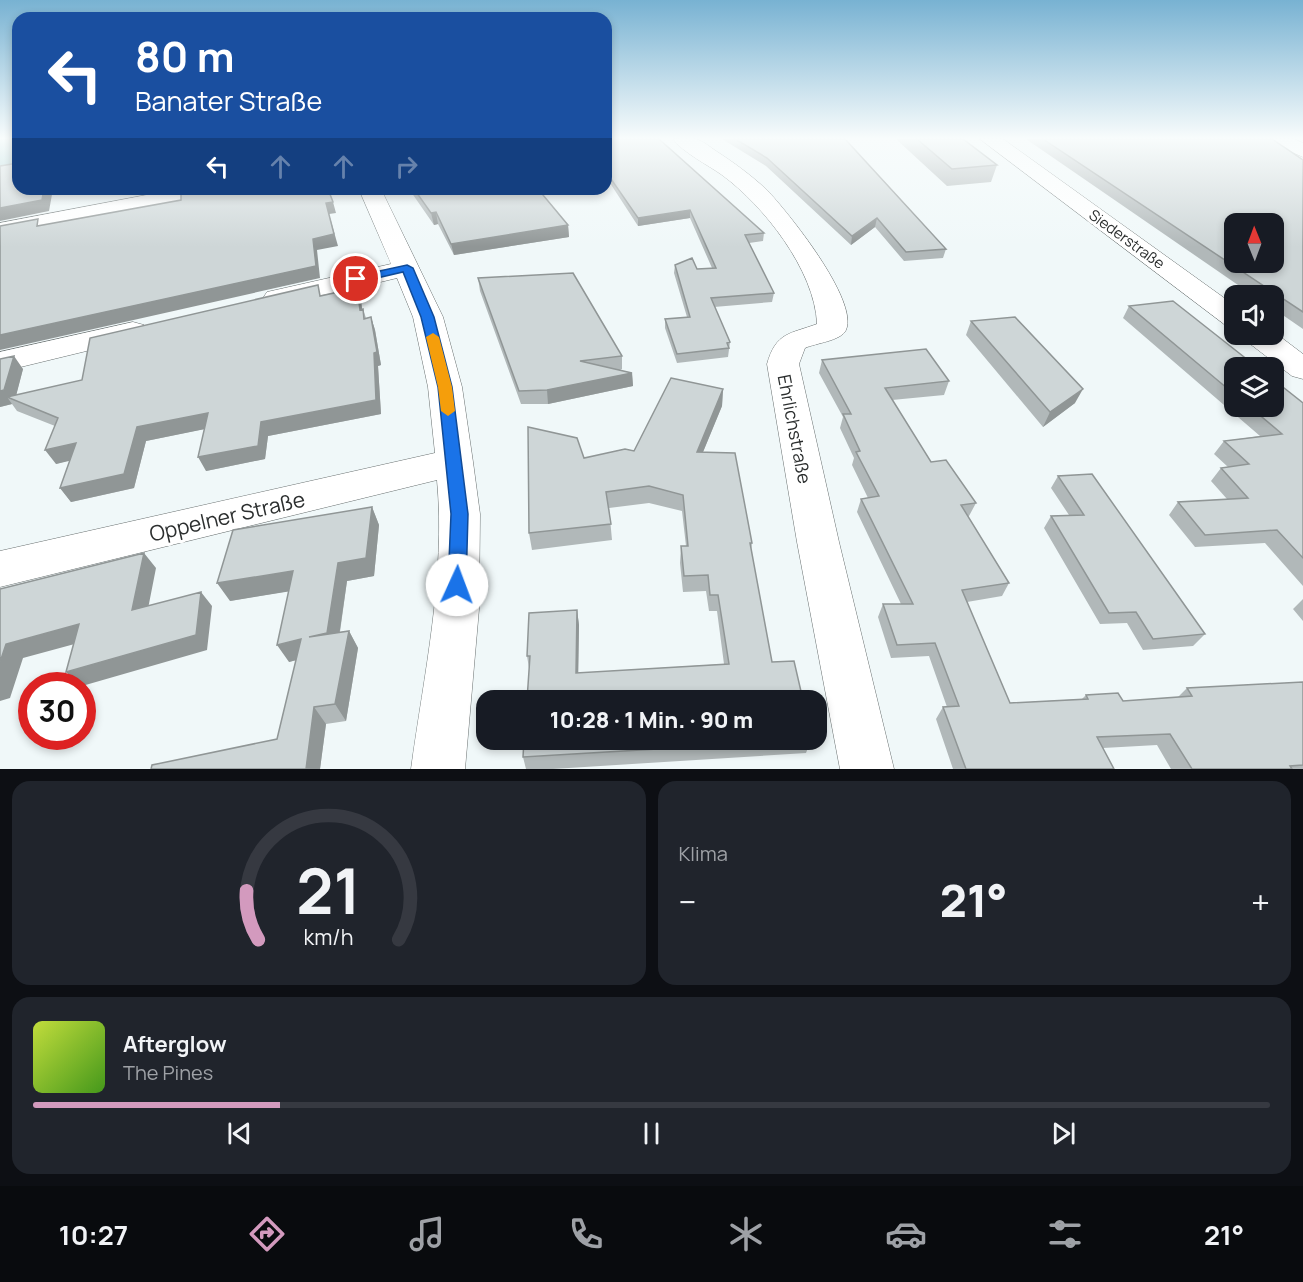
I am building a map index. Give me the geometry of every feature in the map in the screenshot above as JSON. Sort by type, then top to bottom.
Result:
[{"type":"street","name":"Ehrlichstraße","points":[[735,175],[756,193],[780,219],[812,269],[833,318],[832,328],[819,335],[797,338],[785,350],[783,364],[818,542],[867,769]]},
{"type":"street","name":"Siederstraße","points":[[1039,175],[1224,311]]},
{"type":"street","points":[[0,230],[183,195]]},
{"type":"street","points":[[373,195],[428,317],[445,387],[460,514],[456,609],[438,769]]},
{"type":"street","points":[[252,303],[407,268]]},
{"type":"street","points":[[0,362],[160,324]]},
{"type":"street","points":[[1271,345],[1303,369]]},
{"type":"street","name":"Oppelner Straße","points":[[0,569],[454,462]]},
{"type":"building","points":[[0,175],[12,175],[12,195],[43,195],[42,200],[0,208]]},
{"type":"building","points":[[612,175],[699,175],[764,233],[745,235],[774,293],[711,298],[730,342],[727,343],[729,348],[677,354],[665,319],[690,317],[675,265],[692,258],[697,269],[716,268],[690,210],[638,218],[612,180]]},
{"type":"building","points":[[785,175],[878,175],[946,249],[906,252],[877,218],[852,236]]},
{"type":"building","points":[[1097,175],[1303,175],[1303,312],[1284,299],[1284,285],[1262,285],[1244,273],[1284,273],[1284,213],[1224,213],[1224,259]]},
{"type":"building","points":[[181,195],[330,195],[333,202],[326,203],[334,234],[313,239],[316,266],[0,335],[0,226],[38,219],[37,226],[181,200]]},
{"type":"building","points":[[418,195],[543,195],[568,225],[451,244],[436,212],[431,213]]},
{"type":"building","points":[[573,273],[622,356],[580,361],[632,373],[547,390],[519,391],[478,278]]},
{"type":"building","points":[[318,285],[320,296],[357,288],[360,310],[363,309],[364,319],[371,317],[377,352],[374,353],[376,400],[261,422],[258,446],[198,457],[208,413],[137,427],[124,474],[60,488],[76,443],[45,450],[58,418],[7,397],[82,380],[90,338]]},
{"type":"building","points":[[1173,301],[1224,341],[1224,345],[1229,345],[1244,357],[1224,357],[1224,386],[1129,306]]},
{"type":"building","points":[[1015,317],[1083,389],[1050,412],[971,321]]},
{"type":"building","points":[[926,349],[949,381],[885,388],[931,462],[946,460],[976,503],[961,505],[1009,583],[962,590],[1010,703],[1088,699],[1086,695],[1118,693],[1123,701],[1192,696],[1187,688],[1303,682],[1303,765],[1290,766],[1292,769],[1192,769],[1170,734],[1097,737],[1114,769],[966,769],[943,707],[959,706],[935,643],[897,645],[883,604],[913,604],[861,499],[879,496],[856,452],[860,451],[843,414],[851,414],[822,360]]},
{"type":"building","points":[[14,356],[4,390],[0,391],[0,359]]},
{"type":"building","points":[[671,378],[723,389],[697,452],[735,453],[772,662],[794,661],[801,690],[528,690],[529,613],[577,610],[576,673],[729,664],[718,595],[710,595],[708,575],[684,576],[681,546],[688,546],[683,495],[649,486],[606,492],[611,524],[529,533],[528,427],[577,438],[584,458],[625,449],[634,451]]},
{"type":"building","points":[[1284,388],[1303,403],[1303,558],[1277,530],[1205,535],[1178,502],[1248,498],[1221,468],[1249,464],[1224,441],[1282,434],[1262,417],[1284,417]]},
{"type":"building","points":[[1092,474],[1205,634],[1153,639],[1136,612],[1109,613],[1051,516],[1084,515],[1058,476]]},
{"type":"building","points":[[372,507],[366,558],[338,563],[327,633],[309,637],[349,631],[335,704],[314,707],[306,769],[151,769],[152,765],[277,739],[301,639],[277,645],[293,571],[217,583],[233,530]]},
{"type":"building","points":[[144,553],[132,610],[201,592],[196,635],[66,672],[79,624],[6,644],[0,662],[0,589]]},
{"type":"building","points":[[523,750],[640,750],[523,757]]},
{"type":"slow traffic","points":[[433,337],[445,387],[448,411]]},
{"type":"route","points":[[356,279],[407,268],[428,317],[445,387],[460,514],[457,585]]}]
